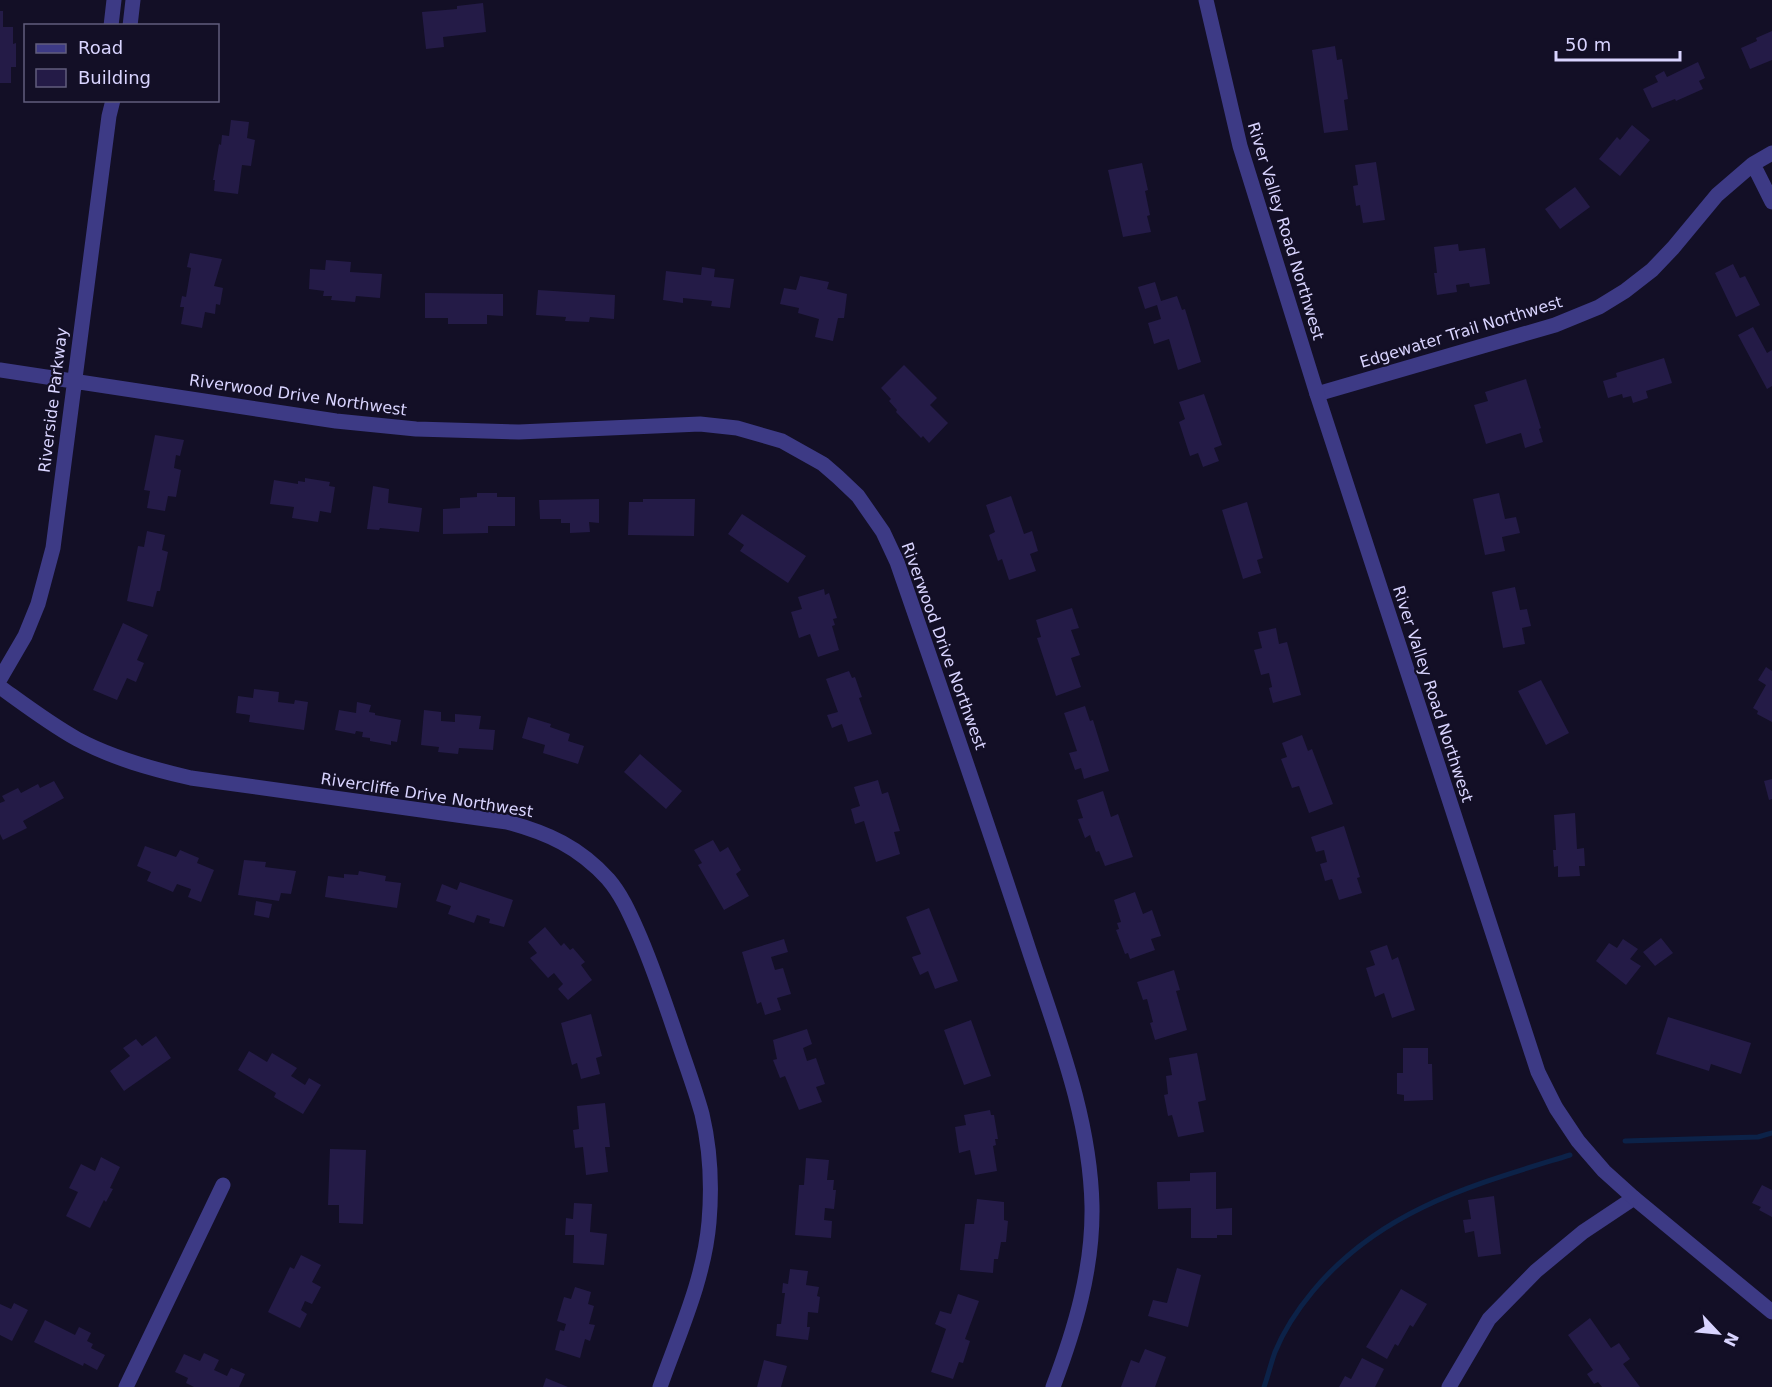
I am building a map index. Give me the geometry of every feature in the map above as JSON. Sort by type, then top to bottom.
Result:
[{"type":"street","points":[[111,24],[114,0]]},
{"type":"street","points":[[130,24],[133,0]]},
{"type":"street","name":"River Valley Road Northwest","points":[[1206,0],[1240,146],[1317,394],[1538,1072],[1556,1108],[1578,1141],[1604,1172],[1772,1312]]},
{"type":"street","name":"Riverside Parkway","points":[[0,679],[25,636],[47,575],[53,548],[110,106]]},
{"type":"street","name":"Edgewater Trail Northwest","points":[[1317,394],[1555,325],[1599,307],[1652,270],[1717,195],[1753,164],[1772,153]]},
{"type":"street","points":[[1753,164],[1772,202]]},
{"type":"street","name":"Riverwood Drive Northwest","points":[[0,370],[336,421],[416,429],[519,432],[700,424],[737,428],[782,441],[823,464],[858,496],[883,532],[897,562],[995,848],[1075,1093],[1085,1137],[1092,1208],[1087,1274],[1071,1339],[1053,1387]]},
{"type":"street","name":"Rivercliffe Drive Northwest","points":[[0,687],[79,740],[159,771],[191,778],[517,825],[537,830],[563,842],[588,860],[609,880],[625,903],[653,966],[702,1114],[710,1171],[709,1222],[703,1261],[694,1294],[660,1387]]},
{"type":"street","points":[[126,1387],[223,1185]]},
{"type":"street","points":[[1449,1387],[1489,1319],[1536,1271],[1583,1232],[1634,1198]]},
{"type":"building","points":[[483,3],[486,32],[443,37],[444,47],[426,49],[422,12],[457,9],[457,6]]},
{"type":"building","points":[[0,11],[3,11],[3,27],[13,27],[13,44],[16,43],[16,67],[11,67],[11,83],[0,83]]},
{"type":"building","points":[[1772,31],[1772,60],[1750,69],[1741,48]]},
{"type":"building","points":[[1335,46],[1337,60],[1342,59],[1348,99],[1344,100],[1348,130],[1324,133],[1312,50]]},
{"type":"building","points":[[1698,62],[1705,78],[1699,81],[1703,89],[1676,101],[1675,99],[1652,108],[1643,89],[1658,82],[1655,76],[1664,71],[1667,77]]},
{"type":"building","points":[[231,120],[249,122],[247,138],[255,140],[251,166],[242,165],[238,194],[214,191],[215,180],[213,180],[219,144],[221,145],[222,135],[229,136]]},
{"type":"building","points":[[1632,125],[1650,140],[1620,176],[1599,159],[1617,137],[1620,140]]},
{"type":"building","points":[[1376,162],[1385,220],[1363,223],[1360,205],[1356,206],[1353,186],[1358,185],[1355,165]]},
{"type":"building","points":[[1142,163],[1148,190],[1145,191],[1151,232],[1123,237],[1108,170]]},
{"type":"building","points":[[1575,187],[1590,207],[1560,229],[1545,209]]},
{"type":"building","points":[[1458,244],[1459,251],[1485,248],[1490,284],[1470,287],[1469,283],[1456,285],[1457,292],[1437,295],[1434,247]]},
{"type":"building","points":[[190,253],[222,259],[214,286],[223,288],[220,305],[216,304],[215,314],[205,312],[202,328],[181,324],[184,307],[180,307],[182,296],[186,297],[191,268],[187,267]]},
{"type":"building","points":[[326,260],[351,262],[350,272],[382,274],[380,298],[356,296],[355,302],[331,300],[332,296],[323,296],[324,291],[309,289],[310,269],[325,270]]},
{"type":"building","points":[[1733,264],[1740,278],[1745,276],[1760,305],[1736,317],[1715,273]]},
{"type":"building","points":[[702,267],[715,269],[714,277],[734,279],[730,308],[711,306],[712,301],[683,298],[683,303],[663,300],[666,271],[701,275]]},
{"type":"building","points":[[800,276],[829,282],[827,289],[847,294],[844,318],[838,318],[833,341],[815,337],[819,319],[798,313],[799,308],[780,304],[784,288],[796,290]]},
{"type":"building","points":[[1155,282],[1161,301],[1177,296],[1182,310],[1185,309],[1201,362],[1178,370],[1169,339],[1154,344],[1148,323],[1161,319],[1157,305],[1145,309],[1138,287]]},
{"type":"building","points":[[538,290],[615,295],[614,319],[590,317],[589,322],[565,321],[566,317],[536,315]]},
{"type":"building","points":[[425,293],[503,294],[503,316],[487,315],[487,324],[448,324],[448,318],[425,318]]},
{"type":"building","points":[[1753,327],[1767,353],[1772,350],[1772,386],[1767,389],[1738,335]]},
{"type":"building","points":[[1664,358],[1672,383],[1646,391],[1648,398],[1633,403],[1631,396],[1623,398],[1622,394],[1608,398],[1603,381],[1617,377],[1616,373]]},
{"type":"building","points":[[904,365],[937,398],[930,405],[948,423],[929,443],[923,436],[921,438],[896,412],[897,410],[889,401],[891,399],[881,388]]},
{"type":"building","points":[[1526,379],[1543,442],[1525,448],[1521,433],[1486,444],[1474,405],[1488,401],[1485,392]]},
{"type":"building","points":[[1204,394],[1222,445],[1214,448],[1219,461],[1203,467],[1198,453],[1190,456],[1179,422],[1185,419],[1179,402]]},
{"type":"building","points":[[155,435],[184,440],[180,456],[176,455],[174,468],[181,470],[176,497],[168,496],[165,511],[147,508],[150,491],[144,490]]},
{"type":"building","points":[[305,478],[330,482],[329,486],[335,487],[331,513],[320,511],[318,522],[292,518],[294,507],[270,504],[274,480],[298,484],[298,481],[305,482]]},
{"type":"building","points":[[373,486],[389,489],[388,503],[422,508],[419,532],[367,529]]},
{"type":"building","points":[[477,493],[497,493],[497,497],[515,497],[515,526],[488,526],[488,533],[443,534],[443,509],[460,508],[460,498],[477,497]]},
{"type":"building","points":[[1499,493],[1505,519],[1516,517],[1520,533],[1502,537],[1505,551],[1485,555],[1473,499]]},
{"type":"building","points":[[1011,496],[1024,534],[1032,531],[1038,551],[1030,554],[1036,571],[1009,580],[1002,559],[998,561],[989,535],[995,532],[986,505]]},
{"type":"building","points":[[599,499],[599,523],[589,522],[590,532],[570,533],[570,523],[561,523],[561,519],[540,519],[539,500]]},
{"type":"building","points":[[643,499],[695,499],[694,536],[628,535],[629,502],[643,502]]},
{"type":"building","points":[[1247,502],[1263,558],[1257,560],[1261,573],[1243,579],[1222,510]]},
{"type":"building","points":[[742,514],[806,556],[788,583],[740,551],[744,545],[728,534]]},
{"type":"building","points":[[147,531],[165,535],[162,550],[168,552],[160,591],[157,591],[153,607],[127,601],[138,546],[144,547]]},
{"type":"building","points":[[1515,587],[1520,610],[1527,609],[1531,626],[1522,628],[1525,644],[1503,648],[1492,592]]},
{"type":"building","points":[[824,589],[825,595],[829,593],[837,618],[833,619],[835,625],[832,626],[839,650],[818,657],[810,634],[799,638],[791,612],[802,609],[798,597]]},
{"type":"building","points":[[1072,608],[1079,628],[1071,630],[1080,655],[1071,658],[1081,687],[1056,696],[1037,638],[1041,637],[1036,620]]},
{"type":"building","points":[[123,623],[148,635],[137,660],[144,663],[136,682],[127,678],[117,700],[93,690]]},
{"type":"building","points":[[1276,628],[1279,644],[1287,642],[1301,695],[1273,703],[1269,688],[1272,687],[1269,673],[1261,675],[1254,650],[1262,648],[1258,632]]},
{"type":"building","points":[[1766,667],[1772,671],[1772,722],[1757,714],[1758,711],[1753,708],[1766,685],[1758,680]]},
{"type":"building","points":[[849,671],[852,678],[855,677],[862,697],[859,698],[872,734],[848,742],[842,724],[832,728],[827,715],[838,712],[826,679]]},
{"type":"building","points":[[1541,680],[1569,733],[1546,745],[1518,691]]},
{"type":"building","points":[[254,689],[279,692],[278,702],[294,704],[295,700],[308,702],[304,730],[249,722],[250,715],[236,713],[238,696],[253,698]]},
{"type":"building","points":[[357,702],[371,705],[369,712],[375,715],[401,720],[397,742],[391,741],[391,745],[370,741],[370,738],[362,737],[363,732],[356,731],[355,734],[335,730],[339,710],[356,713]]},
{"type":"building","points":[[1085,706],[1090,721],[1093,720],[1109,771],[1084,779],[1081,768],[1075,770],[1069,753],[1077,751],[1064,713]]},
{"type":"building","points":[[424,710],[441,712],[441,721],[455,722],[455,714],[481,716],[479,729],[495,730],[493,750],[459,748],[458,754],[438,752],[439,747],[421,745]]},
{"type":"building","points":[[528,717],[551,724],[550,727],[570,734],[568,741],[584,746],[578,764],[543,753],[545,745],[522,738]]},
{"type":"building","points":[[1302,735],[1308,751],[1312,749],[1333,804],[1309,813],[1299,786],[1292,788],[1281,759],[1287,757],[1282,743]]},
{"type":"building","points":[[640,754],[682,791],[666,809],[624,772]]},
{"type":"building","points":[[1772,779],[1772,799],[1769,800],[1764,781]]},
{"type":"building","points":[[878,780],[882,794],[888,792],[900,831],[894,832],[900,854],[876,862],[864,821],[855,824],[851,809],[860,806],[854,787]]},
{"type":"building","points":[[54,781],[64,798],[23,821],[27,828],[3,840],[0,834],[0,803],[5,801],[2,796],[18,788],[21,793],[38,784],[40,788]]},
{"type":"building","points":[[1103,791],[1111,817],[1118,814],[1133,857],[1105,866],[1099,851],[1096,852],[1090,835],[1085,838],[1078,819],[1083,818],[1077,800]]},
{"type":"building","points":[[1575,813],[1577,849],[1584,848],[1585,866],[1579,866],[1580,876],[1558,877],[1558,866],[1554,867],[1553,850],[1556,850],[1554,815]]},
{"type":"building","points":[[1344,826],[1360,877],[1357,878],[1362,893],[1339,900],[1332,879],[1325,881],[1320,864],[1327,862],[1324,850],[1316,852],[1311,837]]},
{"type":"building","points":[[713,840],[720,852],[728,847],[741,870],[736,874],[749,896],[724,910],[698,865],[702,863],[694,850]]},
{"type":"building","points":[[145,846],[176,857],[180,850],[199,858],[197,863],[214,870],[201,902],[188,897],[191,889],[177,884],[173,892],[147,881],[151,872],[137,866]]},
{"type":"building","points":[[244,860],[266,862],[265,867],[296,871],[291,894],[281,893],[279,901],[238,895]]},
{"type":"building","points":[[359,871],[386,876],[385,881],[401,883],[397,908],[325,897],[328,876],[344,878],[344,874],[358,875]]},
{"type":"building","points":[[460,882],[513,900],[504,927],[489,923],[490,919],[477,915],[474,923],[448,914],[451,906],[436,901],[442,884],[457,890]]},
{"type":"building","points":[[1135,892],[1143,914],[1152,910],[1161,936],[1151,939],[1155,950],[1130,959],[1128,953],[1125,954],[1116,930],[1119,929],[1117,923],[1121,922],[1114,900]]},
{"type":"building","points":[[256,901],[272,904],[269,918],[254,915]]},
{"type":"building","points":[[929,908],[958,981],[935,989],[928,971],[920,975],[912,957],[921,954],[906,917]]},
{"type":"building","points":[[545,927],[561,946],[564,943],[570,950],[573,948],[585,962],[581,965],[592,980],[568,1000],[558,989],[563,984],[554,973],[548,978],[530,958],[537,953],[528,942]]},
{"type":"building","points":[[1661,938],[1673,953],[1655,966],[1643,952]]},
{"type":"building","points":[[784,939],[788,952],[771,957],[775,970],[783,968],[791,994],[777,998],[781,1010],[765,1015],[761,1002],[757,1004],[742,952]]},
{"type":"building","points":[[1623,939],[1638,949],[1630,959],[1641,966],[1626,985],[1596,961],[1609,943],[1617,948]]},
{"type":"building","points":[[1387,945],[1392,960],[1398,957],[1415,1010],[1392,1018],[1384,993],[1375,997],[1366,968],[1375,965],[1370,951]]},
{"type":"building","points":[[1174,970],[1180,990],[1176,991],[1187,1030],[1155,1040],[1147,999],[1143,1000],[1137,982]]},
{"type":"building","points":[[591,1014],[602,1056],[596,1058],[600,1074],[581,1079],[577,1063],[572,1065],[561,1023]]},
{"type":"building","points":[[1668,1017],[1751,1043],[1741,1074],[1711,1064],[1709,1071],[1656,1054]]},
{"type":"building","points":[[971,1020],[991,1076],[964,1085],[944,1030]]},
{"type":"building","points":[[807,1029],[812,1044],[803,1048],[807,1061],[816,1058],[825,1084],[816,1087],[822,1102],[799,1110],[785,1076],[780,1078],[773,1060],[777,1059],[773,1040]]},
{"type":"building","points":[[156,1036],[171,1058],[124,1091],[110,1071],[130,1056],[123,1048],[136,1039],[142,1046]]},
{"type":"building","points":[[1403,1048],[1428,1048],[1428,1064],[1432,1064],[1433,1100],[1404,1101],[1404,1095],[1397,1094],[1397,1073],[1403,1073]]},
{"type":"building","points":[[249,1051],[267,1062],[272,1053],[297,1068],[291,1076],[305,1085],[309,1078],[321,1085],[303,1114],[274,1097],[276,1093],[238,1070]]},
{"type":"building","points":[[1197,1053],[1206,1100],[1198,1102],[1204,1132],[1178,1137],[1172,1115],[1168,1116],[1164,1095],[1168,1094],[1166,1076],[1172,1075],[1169,1058]]},
{"type":"building","points":[[605,1103],[610,1147],[605,1147],[608,1172],[586,1175],[583,1147],[575,1148],[573,1130],[579,1129],[577,1106]]},
{"type":"building","points":[[990,1110],[991,1115],[994,1115],[998,1139],[995,1139],[996,1145],[993,1146],[997,1171],[975,1175],[970,1150],[959,1153],[955,1127],[966,1125],[964,1115]]},
{"type":"building","points":[[330,1149],[366,1150],[363,1224],[339,1223],[339,1205],[328,1205]]},
{"type":"building","points":[[101,1157],[120,1167],[110,1188],[113,1189],[106,1202],[104,1200],[90,1228],[66,1216],[78,1192],[69,1188],[81,1164],[95,1171]]},
{"type":"building","points":[[806,1158],[829,1160],[827,1180],[834,1180],[833,1190],[836,1190],[834,1209],[825,1208],[824,1220],[832,1221],[831,1238],[795,1235],[799,1185],[804,1185]]},
{"type":"building","points":[[1216,1172],[1216,1209],[1232,1208],[1232,1235],[1217,1235],[1217,1238],[1191,1238],[1191,1208],[1158,1209],[1157,1182],[1190,1181],[1190,1173]]},
{"type":"building","points":[[1762,1185],[1772,1190],[1772,1217],[1759,1210],[1761,1207],[1752,1203]]},
{"type":"building","points":[[1494,1196],[1501,1254],[1478,1257],[1474,1231],[1465,1233],[1463,1220],[1471,1219],[1468,1200]]},
{"type":"building","points":[[977,1199],[1004,1202],[1004,1220],[1008,1221],[1006,1242],[1001,1242],[998,1259],[994,1259],[993,1273],[960,1270],[965,1224],[974,1224]]},
{"type":"building","points":[[574,1203],[592,1204],[590,1232],[607,1234],[604,1265],[573,1263],[574,1235],[565,1235],[566,1218],[573,1219]]},
{"type":"building","points":[[301,1255],[321,1265],[312,1282],[321,1287],[312,1304],[305,1301],[301,1310],[307,1314],[300,1328],[268,1312],[290,1267],[294,1269]]},
{"type":"building","points":[[1177,1268],[1201,1275],[1188,1327],[1148,1316],[1153,1300],[1167,1303]]},
{"type":"building","points":[[790,1269],[808,1271],[806,1285],[819,1287],[818,1313],[808,1312],[807,1327],[810,1327],[808,1340],[776,1336],[777,1324],[781,1324],[785,1293],[782,1293],[783,1283],[788,1284]]},
{"type":"building","points":[[575,1287],[591,1292],[588,1304],[594,1306],[589,1324],[595,1325],[590,1341],[585,1339],[580,1358],[555,1350],[560,1330],[564,1331],[566,1324],[557,1321],[564,1297],[571,1299]]},
{"type":"building","points":[[1401,1289],[1427,1304],[1413,1327],[1410,1325],[1398,1346],[1395,1344],[1387,1359],[1366,1347]]},
{"type":"building","points":[[958,1294],[979,1301],[965,1339],[970,1341],[963,1363],[959,1362],[953,1379],[931,1372],[946,1329],[935,1324],[940,1311],[951,1314]]},
{"type":"building","points":[[14,1303],[28,1310],[12,1341],[0,1335],[0,1304],[11,1309]]},
{"type":"building","points":[[1590,1318],[1611,1348],[1619,1343],[1630,1359],[1623,1364],[1640,1387],[1602,1387],[1598,1382],[1594,1384],[1587,1374],[1593,1370],[1568,1335]]},
{"type":"building","points":[[45,1320],[75,1335],[79,1327],[91,1333],[87,1341],[93,1344],[91,1348],[105,1355],[97,1370],[84,1363],[83,1366],[34,1342]]},
{"type":"building","points":[[1145,1349],[1166,1357],[1155,1387],[1121,1387],[1131,1360],[1139,1363]]},
{"type":"building","points":[[204,1353],[219,1360],[214,1370],[227,1376],[231,1368],[245,1374],[239,1387],[194,1387],[186,1383],[188,1378],[175,1372],[184,1354],[200,1361]]},
{"type":"building","points":[[1362,1358],[1384,1369],[1375,1387],[1339,1387],[1345,1376],[1351,1379]]},
{"type":"building","points":[[764,1360],[787,1366],[781,1387],[757,1387]]},
{"type":"building","points":[[546,1378],[568,1387],[543,1387]]},
{"type":"waterway","points":[[1625,1141],[1758,1137],[1772,1133]]},
{"type":"waterway","points":[[1264,1387],[1275,1352],[1297,1312],[1313,1291],[1340,1263],[1368,1239],[1399,1220],[1464,1190],[1570,1155]]}]
